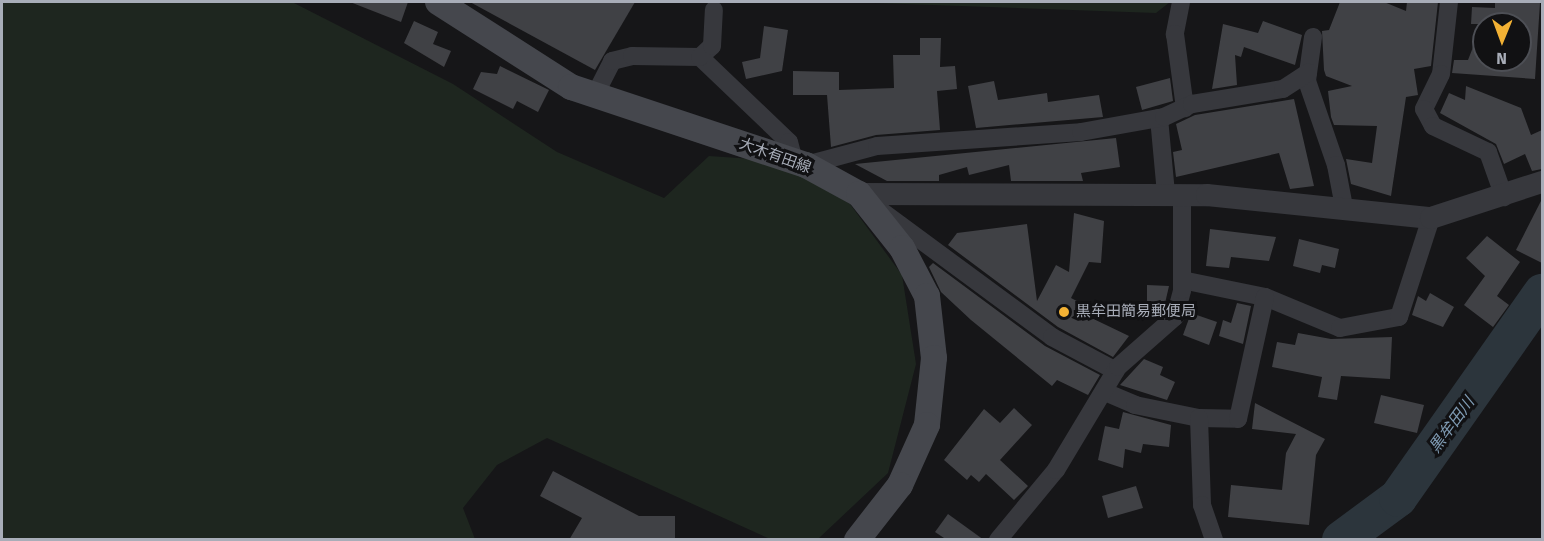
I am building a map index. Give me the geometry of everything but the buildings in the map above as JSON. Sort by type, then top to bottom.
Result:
[{"type":"main road","name":"大木有田線","points":[[438,2],[571,87],[800,163],[859,194],[902,248],[927,296],[934,358],[927,425],[900,485],[857,540]]},
{"type":"street","points":[[1181,2],[1175,34],[1185,108]]},
{"type":"street","points":[[1449,2],[1441,74],[1425,109],[1433,126],[1488,152],[1504,197]]},
{"type":"street","points":[[700,57],[712,46],[714,10]]},
{"type":"street","points":[[1313,37],[1308,73],[1344,207]]},
{"type":"street","points":[[596,95],[612,62],[632,56],[700,57],[789,142],[800,163],[877,146],[1081,132],[1159,118],[1185,108],[1263,95],[1308,73]]},
{"type":"street","points":[[998,540],[1056,470],[1106,392],[1116,371],[1175,317],[1182,280],[1174,194],[1159,118]]},
{"type":"street","points":[[859,194],[1174,194],[1344,207],[1431,218],[1504,197],[1542,182]]},
{"type":"street","points":[[859,194],[1052,337],[1116,371]]},
{"type":"street","points":[[1182,280],[1265,297],[1340,328],[1399,317],[1431,218]]},
{"type":"street","points":[[1106,392],[1135,405],[1199,418],[1238,419],[1265,297]]},
{"type":"street","points":[[1199,418],[1202,505],[1214,540]]},
{"type":"shaded area","points":[[2,2],[292,2],[453,84],[557,152],[664,198],[709,156],[780,161],[850,204],[902,275],[916,364],[888,473],[818,539],[770,539],[547,438],[497,465],[463,508],[475,539],[2,539]]},
{"type":"shaded area","points":[[847,2],[1170,2],[1156,13]]},
{"type":"waterway","name":"黒牟田川","points":[[1341,540],[1398,498],[1542,293]]},
{"type":"place","name":"黒牟田簡易郵便局","points":[[1064,312]]}]
